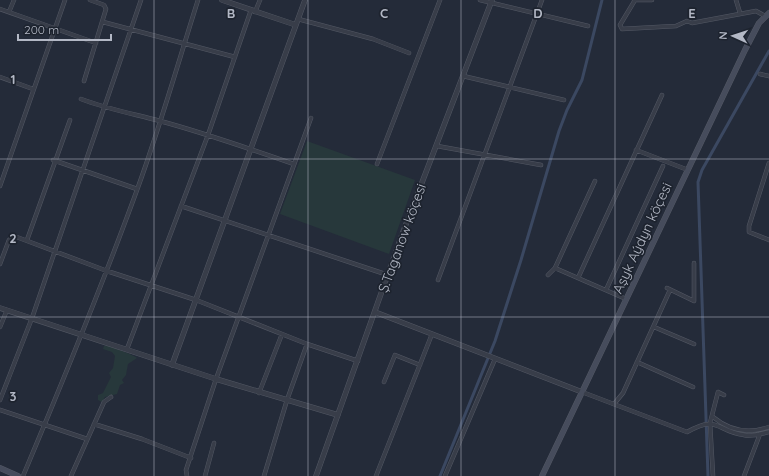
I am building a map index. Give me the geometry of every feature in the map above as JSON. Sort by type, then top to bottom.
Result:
[{"type":"main road","name":"Aşyk Aýdyn köçesi","points":[[542,476],[758,23],[767,14]]},
{"type":"main road","points":[[0,468],[18,476]]},
{"type":"street","points":[[9,12],[14,0]]},
{"type":"street","points":[[0,186],[64,0]]},
{"type":"street","points":[[84,81],[103,22],[106,7],[90,0]]},
{"type":"street","points":[[0,400],[32,318],[54,250],[141,0]]},
{"type":"street","points":[[23,476],[107,271],[161,121],[198,0]]},
{"type":"street","points":[[222,0],[296,25]]},
{"type":"street","points":[[127,350],[208,135],[235,57],[253,11],[260,0]]},
{"type":"street","points":[[172,365],[305,0]]},
{"type":"street","points":[[377,164],[440,0]]},
{"type":"street","points":[[480,0],[588,26]]},
{"type":"street","points":[[438,280],[542,0]]},
{"type":"street","points":[[652,0],[634,0],[620,25],[625,30],[680,26],[687,21],[692,23],[740,13],[756,11],[767,14]]},
{"type":"street","points":[[736,0],[740,13]]},
{"type":"street","name":"Ş.Taganow köçesi","points":[[316,476],[388,275],[491,2]]},
{"type":"street","points":[[0,9],[96,43]]},
{"type":"street","points":[[298,19],[373,39],[409,53]]},
{"type":"street","points":[[103,22],[235,57]]},
{"type":"street","points":[[760,74],[769,76]]},
{"type":"street","points":[[463,76],[564,100]]},
{"type":"street","points":[[0,77],[33,89]]},
{"type":"street","points":[[578,278],[662,95]]},
{"type":"street","points":[[81,99],[103,108],[161,121],[208,135],[294,164]]},
{"type":"street","points":[[187,476],[186,472],[216,380],[311,118]]},
{"type":"street","points":[[27,240],[70,120]]},
{"type":"street","points":[[436,146],[541,165]]},
{"type":"street","points":[[636,150],[688,170]]},
{"type":"street","points":[[55,161],[137,189]]},
{"type":"street","points":[[769,163],[749,226],[749,232],[769,240]]},
{"type":"street","points":[[606,290],[663,166]]},
{"type":"street","points":[[548,275],[555,268],[595,181]]},
{"type":"street","points":[[181,206],[225,222],[388,275]]},
{"type":"street","points":[[0,264],[11,237],[14,236],[107,271],[196,300],[307,344],[358,361]]},
{"type":"street","points":[[614,404],[623,393],[638,362],[654,327],[668,289],[694,301],[694,263]]},
{"type":"street","points":[[555,268],[626,300]]},
{"type":"street","points":[[0,308],[216,380],[338,415]]},
{"type":"street","points":[[0,327],[7,310]]},
{"type":"street","points":[[375,312],[687,432],[701,424],[710,423],[742,435],[769,432]]},
{"type":"street","points":[[654,327],[694,344]]},
{"type":"street","points":[[259,393],[282,334]]},
{"type":"street","points":[[376,476],[432,334]]},
{"type":"street","points":[[264,476],[287,400],[307,344]]},
{"type":"street","points":[[384,382],[393,356],[420,365]]},
{"type":"street","points":[[445,476],[494,359]]},
{"type":"street","points":[[638,362],[693,387]]},
{"type":"street","points":[[713,476],[710,423],[713,417],[718,392],[724,395]]},
{"type":"street","points":[[71,476],[104,402],[111,397]]},
{"type":"street","points":[[0,410],[44,426],[87,439]]},
{"type":"street","points":[[713,417],[725,425],[738,430],[759,431],[769,427]]},
{"type":"street","points":[[94,424],[142,439],[191,458]]},
{"type":"street","points":[[744,476],[760,434]]},
{"type":"street","points":[[205,476],[214,444]]},
{"type":"shaded area","points":[[307,141],[415,180],[389,254],[280,214]]},
{"type":"shaded area","points":[[107,345],[137,358],[128,364],[126,375],[122,380],[124,383],[120,385],[117,394],[105,397],[102,402],[98,400],[98,395],[103,393],[111,377],[109,373],[113,368],[115,356],[112,352],[103,349],[104,346]]},
{"type":"waterway","points":[[440,476],[495,341],[521,260],[559,131],[567,110],[582,80],[602,0]]},
{"type":"waterway","points":[[708,476],[698,182],[702,170],[769,51]]}]
